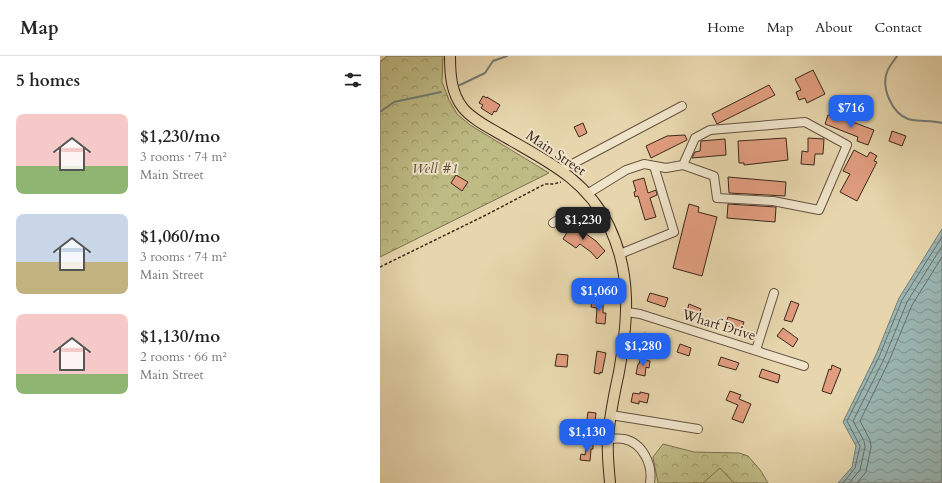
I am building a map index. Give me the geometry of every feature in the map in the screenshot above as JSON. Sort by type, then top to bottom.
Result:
[{"type":"main road","name":"Main Street","points":[[450,56],[450,76],[454,91],[464,109],[484,124],[569,176],[587,194],[603,216],[620,254],[627,294],[627,312],[608,439],[610,483]]},
{"type":"street","points":[[561,170],[682,106]]},
{"type":"street","points":[[587,194],[626,170],[644,164],[666,168],[682,165],[714,176],[718,198],[773,201],[819,210],[847,145],[805,122],[710,130],[695,138],[682,165]]},
{"type":"street","points":[[620,254],[674,232],[654,166]]},
{"type":"street","points":[[553,223],[564,218],[603,216]]},
{"type":"street","points":[[756,350],[774,293]]},
{"type":"street","name":"Wharf Drive","points":[[627,312],[640,314],[804,366]]},
{"type":"street","points":[[611,415],[698,429]]},
{"type":"street","points":[[608,439],[626,439],[643,451],[648,459],[650,468],[650,483]]},
{"type":"path","points":[[380,268],[545,184],[560,183],[569,176]]},
{"type":"green space","name":"Well #1","points":[[387,56],[443,56],[442,82],[449,100],[457,114],[470,125],[549,173],[380,257],[380,62]]},
{"type":"green space","points":[[663,444],[694,452],[739,453],[748,456],[761,471],[768,483],[658,483],[653,457]]},
{"type":"green space","points":[[720,468],[734,483],[703,483]]},
{"type":"water","points":[[942,229],[942,483],[838,483],[852,467],[856,446],[843,422],[876,355],[899,298]]},
{"type":"building","points":[[813,70],[825,94],[807,103],[805,98],[799,100],[796,92],[801,90],[795,79]]},
{"type":"building","points":[[769,85],[775,95],[717,124],[712,114]]},
{"type":"building","points":[[483,96],[500,105],[496,112],[494,111],[492,115],[481,108],[483,105],[479,103]]},
{"type":"building","points":[[828,115],[834,117],[834,115],[874,130],[868,145],[857,141],[858,137],[825,124]]},
{"type":"building","points":[[583,123],[587,133],[579,137],[574,127]]},
{"type":"building","points":[[892,131],[906,136],[902,146],[889,141]]},
{"type":"building","points":[[685,135],[687,140],[651,158],[646,146],[667,136]]},
{"type":"building","points":[[786,138],[788,160],[744,165],[744,163],[739,163],[738,141]]},
{"type":"building","points":[[808,138],[824,139],[823,154],[815,154],[814,165],[801,164],[802,151],[808,152]]},
{"type":"building","points":[[725,139],[726,155],[692,158],[695,152],[700,151],[701,141]]},
{"type":"building","points":[[854,150],[867,157],[870,152],[877,156],[874,161],[877,162],[857,201],[840,192],[850,174],[843,171]]},
{"type":"building","points":[[456,175],[468,182],[462,191],[451,183]]},
{"type":"building","points":[[728,177],[786,182],[785,196],[729,193]]},
{"type":"building","points":[[644,178],[648,193],[656,190],[657,195],[650,198],[656,217],[645,220],[638,196],[635,197],[634,192],[636,191],[633,181]]},
{"type":"building","points":[[689,204],[699,207],[698,212],[717,217],[702,276],[673,268]]},
{"type":"building","points":[[728,204],[776,207],[775,222],[727,218]]},
{"type":"building","points":[[572,224],[596,241],[605,251],[597,259],[591,252],[580,244],[576,248],[563,239]]},
{"type":"building","points":[[650,293],[668,298],[665,307],[647,301]]},
{"type":"building","points":[[592,300],[603,301],[603,313],[606,313],[605,324],[596,323],[597,308],[591,307]]},
{"type":"building","points":[[791,301],[799,304],[792,322],[784,320]]},
{"type":"building","points":[[689,304],[701,309],[698,318],[686,314]]},
{"type":"building","points":[[728,317],[744,322],[741,330],[725,325]]},
{"type":"building","points":[[783,328],[798,339],[793,347],[777,336]]},
{"type":"building","points":[[644,333],[659,337],[656,346],[642,341]]},
{"type":"building","points":[[680,344],[691,348],[689,356],[677,352]]},
{"type":"building","points":[[597,351],[606,353],[602,373],[600,372],[600,374],[594,373]]},
{"type":"building","points":[[557,354],[568,355],[567,367],[555,366]]},
{"type":"building","points":[[721,357],[739,363],[736,370],[718,365]]},
{"type":"building","points":[[640,360],[650,361],[649,368],[646,367],[645,376],[636,374]]},
{"type":"building","points":[[832,365],[841,369],[831,394],[822,391],[829,369],[831,370]]},
{"type":"building","points":[[762,369],[780,375],[778,383],[759,377]]},
{"type":"building","points":[[730,391],[741,395],[739,399],[751,404],[743,423],[732,419],[738,405],[726,400]]},
{"type":"building","points":[[640,392],[649,394],[647,403],[639,401],[639,404],[631,402],[633,393],[640,394]]},
{"type":"building","points":[[588,412],[596,413],[595,422],[592,422],[592,427],[586,426]]},
{"type":"building","points":[[587,443],[593,443],[590,461],[580,460],[581,454],[585,455]]},
{"type":"waterway","points":[[460,85],[485,73],[493,61],[507,56]]},
{"type":"waterway","points":[[897,56],[890,66],[886,78],[887,92],[893,106],[902,116],[908,119],[942,123]]},
{"type":"waterway","points":[[380,112],[394,102],[441,92]]}]
